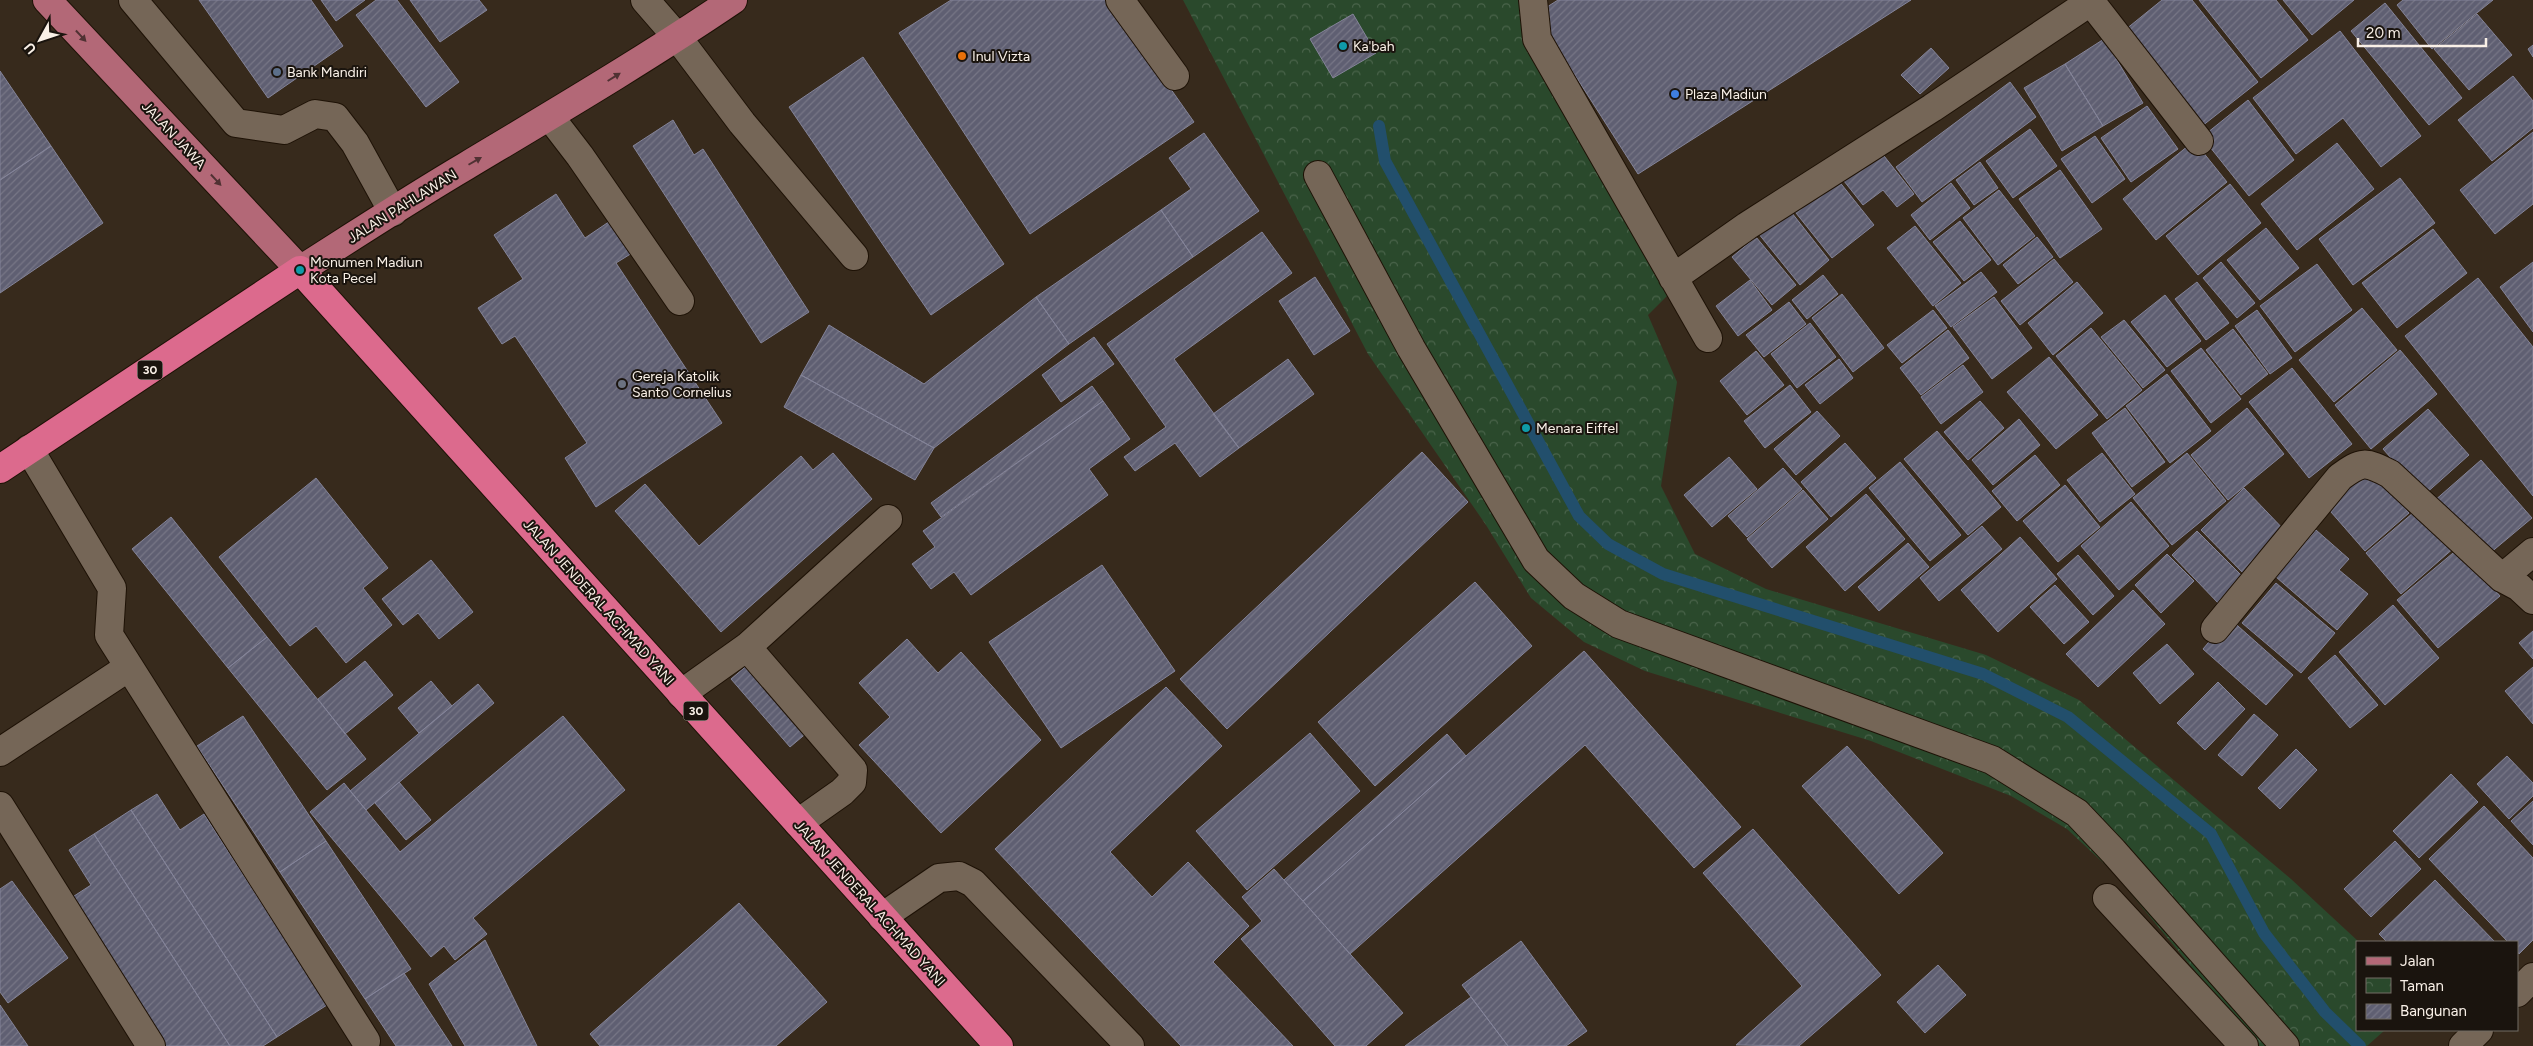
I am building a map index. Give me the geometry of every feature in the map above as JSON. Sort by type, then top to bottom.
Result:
[{"type":"highway","name":"JALAN PAHLAWAN","points":[[0,469],[300,270]]},
{"type":"highway","name":"JALAN JENDERAL ACHMAD YANI","points":[[300,270],[999,1046]]},
{"type":"main road","name":"JALAN JAWA","points":[[48,0],[300,270]]},
{"type":"main road","name":"JALAN PAHLAWAN","points":[[300,270],[678,38],[733,0]]},
{"type":"street","points":[[133,0],[236,122],[284,130],[315,114],[335,116],[354,143],[392,212]]},
{"type":"street","points":[[645,0],[678,38],[742,123],[854,256]]},
{"type":"street","points":[[1120,0],[1175,76]]},
{"type":"street","points":[[1533,0],[1537,39],[1708,338]]},
{"type":"street","points":[[1674,278],[1747,226],[1932,108],[2092,1],[2200,141]]},
{"type":"street","points":[[550,117],[580,156],[680,301]]},
{"type":"street","points":[[1318,175],[1411,348],[1536,560],[1574,596],[1619,624],[1992,760],[2077,813],[2285,1046]]},
{"type":"street","points":[[29,449],[112,588],[109,635],[366,1041]]},
{"type":"street","points":[[2215,629],[2340,478],[2359,464],[2371,464],[2390,474],[2518,588],[2533,552]]},
{"type":"street","points":[[681,694],[747,647],[888,519]]},
{"type":"street","points":[[747,647],[854,770],[852,782],[842,792],[798,823]]},
{"type":"street","points":[[0,752],[129,667]]},
{"type":"street","points":[[0,806],[151,1046]]},
{"type":"street","points":[[882,917],[939,878],[959,876],[973,883],[1130,1046]]},
{"type":"street","points":[[2107,898],[2244,1046]]},
{"type":"street","points":[[2518,992],[2533,977]]},
{"type":"street","points":[[2463,1046],[2478,1031]]},
{"type":"green space","points":[[1183,0],[1518,0],[1689,274],[1648,315],[1677,382],[1661,486],[1695,554],[1766,589],[1986,655],[2079,700],[2291,879],[2358,941],[2356,941],[2356,1031],[2384,1031],[2367,1046],[2257,1046],[2112,871],[2067,829],[2011,796],[1871,741],[1645,671],[1584,642],[1531,598],[1486,525],[1368,354]]},
{"type":"building","name":"Bank Mandiri","points":[[199,0],[311,0],[343,46],[268,98]]},
{"type":"building","points":[[321,0],[365,0],[336,21]]},
{"type":"building","points":[[376,0],[397,0],[459,82],[426,107],[356,15]]},
{"type":"building","points":[[410,0],[479,0],[487,10],[440,42]]},
{"type":"building","points":[[951,0],[1108,0],[1194,122],[1030,234],[899,33]]},
{"type":"building","name":"Plaza Madiun","points":[[1558,0],[1911,0],[1638,174],[1536,14]]},
{"type":"building","points":[[2162,0],[2192,0],[2258,82],[2197,130],[2120,34]]},
{"type":"building","points":[[2199,0],[2276,0],[2308,40],[2261,78]]},
{"type":"building","points":[[2283,0],[2354,0],[2312,35]]},
{"type":"building","points":[[2403,0],[2493,0],[2432,49],[2397,5]]},
{"type":"building","points":[[2385,3],[2462,98],[2429,125],[2351,31]]},
{"type":"building","name":"Ka'bah","points":[[1353,14],[1376,53],[1333,78],[1310,39]]},
{"type":"building","points":[[2477,14],[2512,55],[2469,90],[2434,49]]},
{"type":"building","points":[[2340,31],[2421,136],[2381,167],[2343,118],[2296,154],[2253,98]]},
{"type":"building","points":[[2104,39],[2143,103],[2103,126],[2065,64]]},
{"type":"building","points":[[2533,45],[2533,57],[2528,49]]},
{"type":"building","points":[[1931,48],[1949,68],[1920,94],[1901,75]]},
{"type":"building","points":[[863,57],[1004,264],[931,315],[789,107]]},
{"type":"building","points":[[2065,64],[2103,126],[2062,151],[2024,88]]},
{"type":"building","points":[[0,71],[51,146],[0,180]]},
{"type":"building","points":[[2513,76],[2533,101],[2533,128],[2492,161],[2458,120]]},
{"type":"building","points":[[2010,82],[2036,117],[1922,202],[1896,167]]},
{"type":"building","points":[[2248,100],[2294,160],[2249,196],[2202,137]]},
{"type":"building","points":[[2147,106],[2178,149],[2131,182],[2101,138]]},
{"type":"building","points":[[673,120],[694,155],[703,149],[809,312],[761,343],[633,146]]},
{"type":"building","points":[[2030,129],[2057,166],[2013,198],[1986,161]]},
{"type":"building","points":[[2533,132],[2533,204],[2495,234],[2460,190]]},
{"type":"building","points":[[1204,133],[1259,211],[1193,257],[1161,210],[1191,189],[1169,158]]},
{"type":"building","points":[[2095,136],[2125,179],[2092,203],[2061,159]]},
{"type":"building","points":[[2194,141],[2227,182],[2156,240],[2123,199]]},
{"type":"building","points":[[2337,143],[2374,189],[2297,250],[2261,204]]},
{"type":"building","points":[[51,146],[103,223],[0,293],[0,180]]},
{"type":"building","points":[[1877,147],[1914,194],[1897,207],[1883,190],[1863,205],[1840,176]]},
{"type":"building","points":[[1980,162],[1998,188],[1974,205],[1956,180]]},
{"type":"building","points":[[2060,170],[2102,229],[2060,258],[2019,199]]},
{"type":"building","points":[[1834,175],[1874,225],[1832,258],[1792,208]]},
{"type":"building","points":[[2400,178],[2435,223],[2353,285],[2319,239]]},
{"type":"building","points":[[1951,183],[1970,208],[1930,240],[1911,215]]},
{"type":"building","points":[[2230,184],[2261,223],[2198,275],[2166,236]]},
{"type":"building","points":[[1999,190],[2035,236],[1998,265],[1963,218]]},
{"type":"building","name":"Gereja Katolik Santo Cornelius","points":[[556,194],[585,238],[616,217],[637,250],[616,263],[722,423],[596,507],[565,458],[587,443],[515,336],[502,344],[478,308],[523,279],[494,235]]},
{"type":"building","points":[[1788,208],[1829,260],[1800,285],[1758,233]]},
{"type":"building","points":[[1161,210],[1193,257],[1069,344],[1036,297]]},
{"type":"building","points":[[1960,221],[1991,260],[1964,281],[1933,242]]},
{"type":"building","points":[[1915,226],[1961,283],[1933,306],[1887,248]]},
{"type":"building","points":[[2266,228],[2299,268],[2260,300],[2227,260]]},
{"type":"building","points":[[2433,229],[2467,273],[2397,328],[2362,283]]},
{"type":"building","points":[[1262,232],[1292,273],[1174,359],[1239,448],[1200,477],[1175,443],[1135,471],[1124,457],[1166,427],[1107,344]]},
{"type":"building","points":[[1756,237],[1796,285],[1772,305],[1732,257]]},
{"type":"building","points":[[2037,237],[2053,257],[2018,284],[2003,265]]},
{"type":"building","points":[[2054,259],[2073,282],[2020,325],[2001,301]]},
{"type":"building","points":[[2221,262],[2255,303],[2237,318],[2203,278]]},
{"type":"building","points":[[2533,262],[2533,332],[2500,287]]},
{"type":"building","points":[[2317,264],[2352,310],[2295,352],[2260,306]]},
{"type":"building","points":[[1981,272],[1997,292],[1951,327],[1935,306]]},
{"type":"building","points":[[1823,275],[1838,294],[1807,319],[1792,300]]},
{"type":"building","points":[[1315,277],[1350,331],[1314,355],[1279,301]]},
{"type":"building","points":[[2478,278],[2533,347],[2533,496],[2405,336]]},
{"type":"building","points":[[1750,280],[1772,310],[1738,336],[1716,306]]},
{"type":"building","points":[[2077,282],[2103,313],[2053,355],[2028,323]]},
{"type":"building","points":[[2197,282],[2229,323],[2206,340],[2175,299]]},
{"type":"building","points":[[1842,294],[1884,348],[1853,372],[1812,318]]},
{"type":"building","points":[[2165,295],[2201,341],[2167,367],[2131,322]]},
{"type":"building","points":[[1036,297],[1069,344],[934,448],[801,375],[829,325],[924,384]]},
{"type":"building","points":[[1994,297],[2032,348],[1992,379],[1953,327]]},
{"type":"building","points":[[1789,302],[1806,324],[1764,357],[1746,335]]},
{"type":"building","points":[[2362,308],[2397,350],[2334,402],[2299,360]]},
{"type":"building","points":[[1933,310],[1947,328],[1902,363],[1887,345]]},
{"type":"building","points":[[2257,310],[2292,358],[2270,374],[2235,326]]},
{"type":"building","points":[[2124,320],[2165,370],[2143,388],[2101,337]]},
{"type":"building","points":[[1810,323],[1836,357],[1797,388],[1771,354]]},
{"type":"building","points":[[2091,328],[2142,390],[2107,419],[2056,356]]},
{"type":"building","points":[[2233,329],[2268,374],[2241,395],[2206,350]]},
{"type":"building","points":[[1948,330],[1969,358],[1921,395],[1900,368]]},
{"type":"building","points":[[1094,337],[1114,364],[1061,402],[1042,375]]},
{"type":"building","points":[[2201,348],[2241,399],[2211,423],[2171,371]]},
{"type":"building","points":[[2400,350],[2437,394],[2371,449],[2335,405]]},
{"type":"building","points":[[1756,351],[1784,385],[1747,415],[1720,381]]},
{"type":"building","points":[[2049,357],[2098,415],[2056,449],[2007,392]]},
{"type":"building","points":[[1288,359],[1314,394],[1239,448],[1213,414]]},
{"type":"building","points":[[1839,359],[1853,378],[1820,404],[1805,385]]},
{"type":"building","points":[[1963,365],[1983,392],[1941,424],[1921,397]]},
{"type":"building","points":[[2292,368],[2352,444],[2309,478],[2249,402]]},
{"type":"building","points":[[2167,374],[2211,431],[2170,463],[2126,406]]},
{"type":"building","points":[[801,375],[934,448],[915,480],[784,407]]},
{"type":"building","points":[[1790,385],[1811,412],[1765,448],[1744,421]]},
{"type":"building","points":[[1092,386],[1103,401],[941,517],[931,503]]},
{"type":"building","points":[[1103,401],[1130,439],[1089,469],[1108,495],[971,595],[954,572],[931,589],[912,564],[935,547],[923,531]]},
{"type":"building","points":[[1980,401],[2004,428],[1968,460],[1944,432]]},
{"type":"building","points":[[2125,408],[2165,462],[2132,487],[2092,433]]},
{"type":"building","points":[[2247,408],[2284,454],[2228,500],[2191,455]]},
{"type":"building","points":[[2428,409],[2469,455],[2424,495],[2383,449]]},
{"type":"building","points":[[1817,411],[1840,436],[1796,475],[1774,449]]},
{"type":"building","points":[[2019,419],[2040,445],[1993,485],[1972,460]]},
{"type":"building","points":[[1937,431],[2001,507],[1968,535],[1904,459]]},
{"type":"building","points":[[1845,443],[1876,478],[1831,517],[1801,482]]},
{"type":"building","points":[[1422,452],[1468,502],[1227,729],[1180,679]]},
{"type":"building","points":[[833,453],[872,499],[721,632],[615,511],[645,484],[699,546],[801,456],[813,470]]},
{"type":"building","points":[[2102,453],[2135,494],[2100,522],[2067,480]]},
{"type":"building","points":[[2187,453],[2226,501],[2172,545],[2133,498]]},
{"type":"building","points":[[2035,455],[2060,485],[2017,521],[1992,491]]},
{"type":"building","points":[[1729,457],[1757,489],[1712,527],[1684,495]]},
{"type":"building","points":[[2481,460],[2532,518],[2483,559],[2433,502]]},
{"type":"building","points":[[1900,462],[1961,535],[1930,561],[1869,488]]},
{"type":"building","points":[[2369,465],[2409,513],[2365,551],[2324,504]]},
{"type":"building","points":[[1783,468],[1802,489],[1747,537],[1728,516]]},
{"type":"building","points":[[316,478],[388,568],[363,588],[392,625],[346,663],[316,626],[290,646],[219,557]]},
{"type":"building","points":[[2065,485],[2100,527],[2058,562],[2023,521]]},
{"type":"building","points":[[2244,488],[2288,534],[2245,575],[2201,530]]},
{"type":"building","points":[[1803,490],[1828,519],[1772,568],[1747,539]]},
{"type":"building","points":[[1866,494],[1905,539],[1845,591],[1806,547]]},
{"type":"building","points":[[2131,502],[2169,546],[2119,590],[2081,546]]},
{"type":"building","points":[[2420,507],[2455,547],[2401,594],[2366,553]]},
{"type":"building","points":[[171,517],[267,637],[228,668],[132,549]]},
{"type":"building","points":[[1982,526],[2002,549],[1939,601],[1920,578]]},
{"type":"building","points":[[2316,530],[2349,559],[2339,570],[2368,594],[2337,630],[2276,577]]},
{"type":"building","points":[[2197,531],[2245,579],[2219,604],[2172,555]]},
{"type":"building","points":[[2020,537],[2057,579],[1998,632],[1961,590]]},
{"type":"building","points":[[1908,543],[1929,567],[1879,611],[1858,587]]},
{"type":"building","points":[[2459,548],[2500,596],[2438,648],[2397,600]]},
{"type":"building","points":[[2167,554],[2194,581],[2161,613],[2135,585]]},
{"type":"building","points":[[2078,555],[2114,596],[2093,615],[2057,574]]},
{"type":"building","points":[[431,560],[473,612],[439,639],[418,613],[403,625],[382,599]]},
{"type":"building","points":[[1102,565],[1175,671],[1061,748],[989,642]]},
{"type":"building","points":[[1475,582],[1532,646],[1375,786],[1318,722]]},
{"type":"building","points":[[2276,583],[2335,633],[2301,673],[2242,623]]},
{"type":"building","points":[[2055,585],[2089,622],[2064,644],[2030,607]]},
{"type":"building","points":[[2133,590],[2165,624],[2098,687],[2066,654]]},
{"type":"building","points":[[2393,605],[2439,658],[2385,705],[2339,652]]},
{"type":"building","points":[[2229,618],[2293,675],[2266,705],[2203,649]]},
{"type":"building","points":[[2533,631],[2533,659],[2519,643]]},
{"type":"building","points":[[267,637],[366,759],[327,790],[228,668]]},
{"type":"building","points":[[907,639],[938,673],[961,652],[1041,740],[941,833],[859,745],[890,717],[859,683]]},
{"type":"building","points":[[2167,644],[2194,674],[2160,704],[2133,673]]},
{"type":"building","points":[[1584,651],[1741,827],[1694,868],[1585,745],[1350,954],[1303,901]]},
{"type":"building","points":[[2335,655],[2378,705],[2350,728],[2308,678]]},
{"type":"building","points":[[365,661],[393,695],[345,734],[318,699]]},
{"type":"building","points":[[750,663],[809,731],[790,747],[731,679]]},
{"type":"building","points":[[2533,667],[2533,724],[2505,691]]},
{"type":"building","points":[[431,681],[452,706],[419,733],[398,708]]},
{"type":"building","points":[[2218,682],[2245,709],[2205,750],[2177,723]]},
{"type":"building","points":[[478,684],[494,703],[366,810],[350,791]]},
{"type":"building","points":[[1166,687],[1222,746],[1110,852],[1152,897],[1188,862],[1249,926],[1213,962],[1293,1046],[1181,1046],[995,849]]},
{"type":"building","points":[[2254,714],[2278,735],[2242,776],[2218,755]]},
{"type":"building","points":[[243,716],[326,841],[280,872],[197,746]]},
{"type":"building","points":[[563,716],[625,790],[473,918],[487,934],[455,960],[444,946],[431,957],[310,812],[344,783],[400,852]]},
{"type":"building","points":[[1310,733],[1360,791],[1247,890],[1196,831]]},
{"type":"building","points":[[1447,734],[1466,756],[1303,901],[1284,880]]},
{"type":"building","points":[[1847,746],[1943,853],[1899,894],[1802,786]]},
{"type":"building","points":[[2296,749],[2317,770],[2280,809],[2258,788]]},
{"type":"building","points":[[2507,756],[2533,783],[2533,796],[2509,819],[2477,784]]},
{"type":"building","points":[[2451,774],[2478,802],[2419,858],[2393,831]]},
{"type":"building","points":[[399,782],[431,820],[406,840],[375,803]]},
{"type":"building","points":[[157,794],[180,830],[204,814],[327,1005],[277,1037],[131,810]]},
{"type":"building","points":[[2533,801],[2533,845],[2511,821]]},
{"type":"building","points":[[2484,806],[2533,858],[2533,940],[2519,954],[2518,941],[2507,941],[2429,859]]},
{"type":"building","points":[[131,810],[277,1037],[263,1046],[230,1046],[94,834]]},
{"type":"building","points":[[1753,829],[1881,975],[1799,1046],[1736,1045],[1802,986],[1703,873]]},
{"type":"building","points":[[94,834],[230,1046],[165,1046],[71,898],[91,885],[69,850]]},
{"type":"building","points":[[326,841],[411,969],[365,999],[280,872]]},
{"type":"building","points":[[2395,841],[2421,869],[2371,917],[2344,889]]},
{"type":"building","points":[[1274,869],[1403,1013],[1366,1046],[1335,1046],[1241,939],[1262,921],[1242,897]]},
{"type":"building","points":[[2435,880],[2494,941],[2386,941],[2379,934]]},
{"type":"building","points":[[12,881],[68,958],[8,1003],[0,992],[0,889]]},
{"type":"building","points":[[739,903],[827,1002],[776,1046],[600,1046],[590,1034]]},
{"type":"building","points":[[485,940],[537,1046],[465,1046],[429,984]]},
{"type":"building","points":[[1521,941],[1587,1031],[1566,1046],[1508,1046],[1462,985]]},
{"type":"building","points":[[1938,965],[1966,995],[1925,1033],[1897,1002]]},
{"type":"building","points":[[404,973],[452,1046],[396,1046],[365,999]]},
{"type":"building","points":[[1471,997],[1508,1046],[1405,1046]]},
{"type":"building","points":[[0,1005],[28,1046],[0,1046]]},
{"type":"waterway","points":[[1379,126],[1385,161],[1579,516],[1608,544],[1663,574],[1983,674],[2068,717],[2211,834],[2264,933],[2325,1012],[2360,1046]]},
{"type":"place","name":"Ka'bah","points":[[1343,46]]},
{"type":"place","name":"Inul Vizta","points":[[962,56]]},
{"type":"place","name":"Bank Mandiri","points":[[277,72]]},
{"type":"place","name":"Plaza Madiun","points":[[1675,94]]},
{"type":"place","name":"Monumen Madiun Kota Pecel","points":[[300,270]]},
{"type":"place","name":"Gereja Katolik Santo Cornelius","points":[[622,384]]},
{"type":"place","name":"Menara Eiffel","points":[[1526,428]]}]
